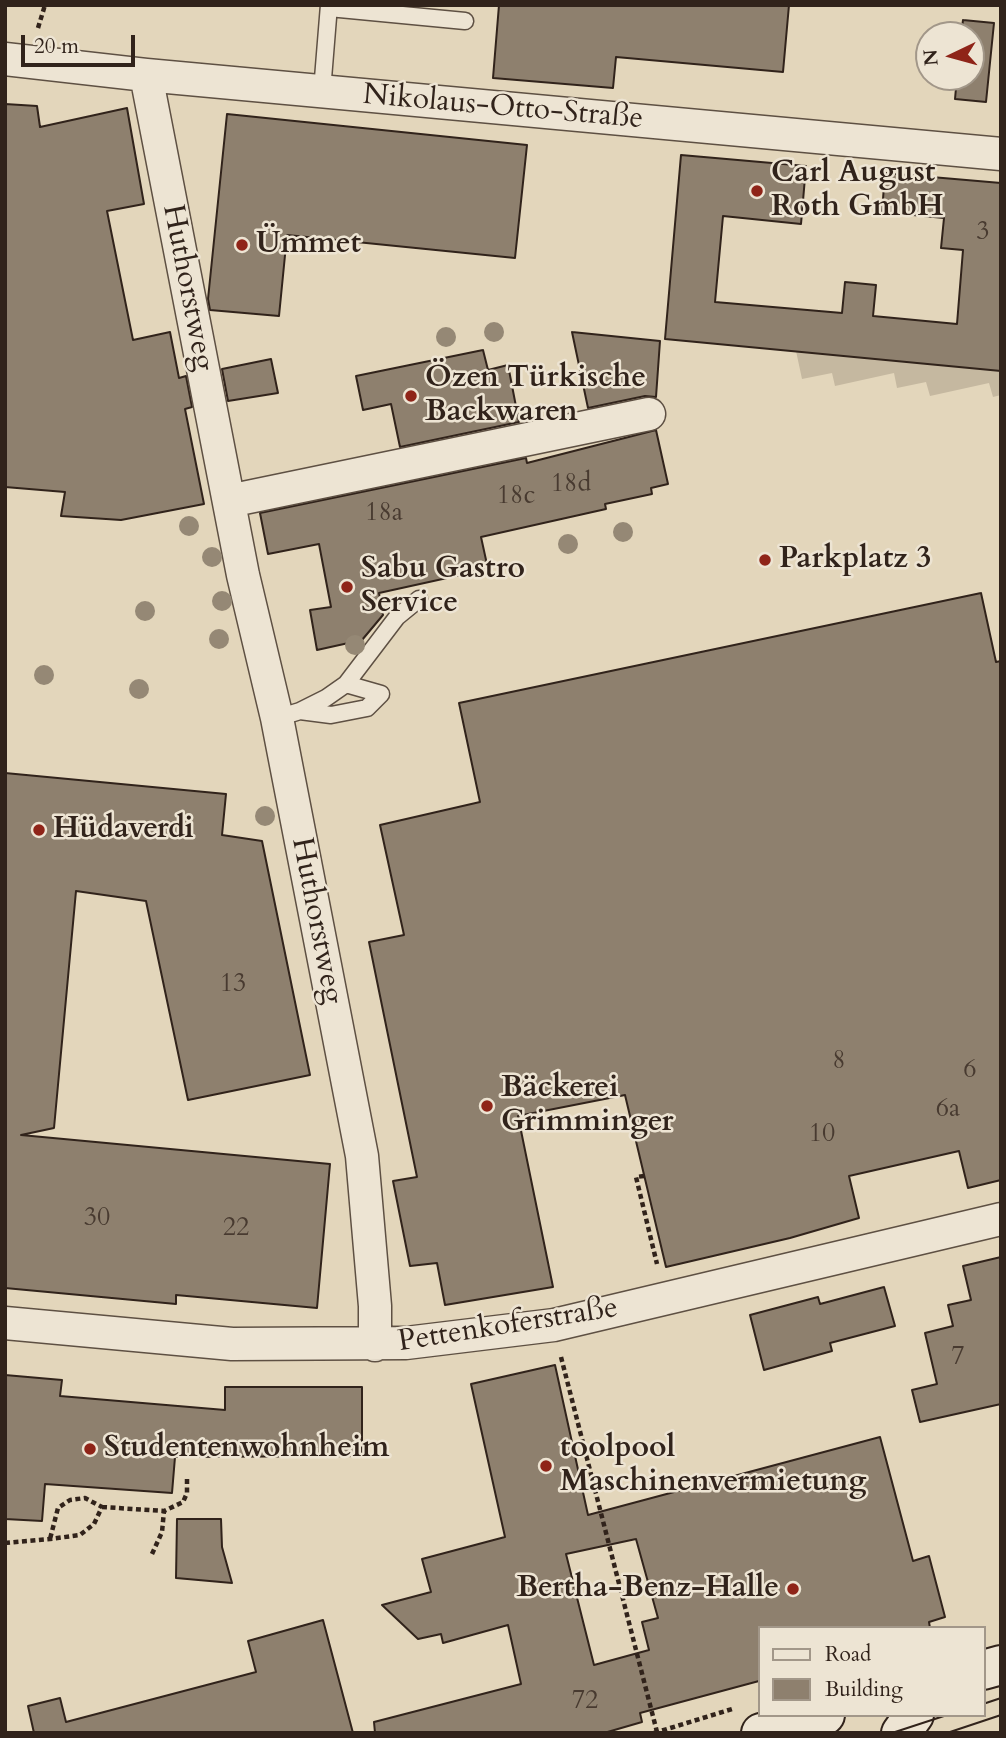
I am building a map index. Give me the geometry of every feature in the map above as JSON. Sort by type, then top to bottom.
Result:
[{"type":"street","name":"Nikolaus-Otto-Straße","points":[[5,59],[146,75],[1001,154]]},
{"type":"street","name":"Huthorstweg","points":[[146,75],[243,575],[288,714],[362,1156],[375,1306],[375,1345]]},
{"type":"street","points":[[229,501],[649,414]]},
{"type":"street","name":"Pettenkoferstraße","points":[[5,1323],[232,1344],[407,1343],[554,1325],[1001,1219]]},
{"type":"street","points":[[748,1721],[799,1717]]},
{"type":"street","points":[[901,1733],[913,1717]]},
{"type":"lane","points":[[322,91],[329,7],[465,21]]},
{"type":"lane","points":[[288,714],[326,698],[346,684],[397,617],[419,599]]},
{"type":"lane","points":[[288,714],[331,715],[367,708],[381,694],[346,684]]},
{"type":"path","points":[[41,20],[45,5]]},
{"type":"path","points":[[644,1176],[636,1177],[658,1268]]},
{"type":"path","points":[[554,1325],[656,1732],[748,1721]]},
{"type":"path","points":[[50,1539],[58,1508],[70,1500],[85,1498],[102,1507],[164,1511],[183,1502],[187,1493],[187,1476]]},
{"type":"path","points":[[5,1543],[80,1535],[94,1524],[102,1507]]},
{"type":"path","points":[[152,1554],[162,1532],[164,1511]]},
{"type":"shaded area","points":[[796,351],[1001,371],[1001,395],[993,397],[989,383],[930,396],[926,382],[897,388],[894,373],[835,386],[832,373],[802,379]]},
{"type":"building","points":[[499,5],[789,5],[783,72],[616,57],[613,88],[493,78]]},
{"type":"building","points":[[985,22],[994,23],[986,102],[955,99],[956,91],[985,91]]},
{"type":"building","points":[[5,104],[37,106],[40,127],[127,108],[144,204],[107,211],[133,340],[170,332],[179,378],[186,376],[192,407],[185,409],[204,504],[121,520],[61,516],[65,492],[5,487]]},
{"type":"building","points":[[227,114],[527,145],[515,258],[287,235],[279,316],[210,310],[208,299]]},
{"type":"building","points":[[681,155],[806,166],[801,224],[723,216],[715,302],[842,313],[845,282],[876,285],[873,316],[957,324],[963,250],[941,248],[944,218],[882,212],[885,173],[1001,183],[1001,371],[665,339]]},
{"type":"building","points":[[572,332],[660,341],[656,397],[645,396],[588,408]]},
{"type":"building","points":[[483,350],[488,370],[508,365],[519,422],[400,447],[391,404],[363,410],[356,376]]},
{"type":"building","points":[[271,359],[278,393],[228,401],[222,369]]},
{"type":"building","points":[[656,430],[668,484],[651,488],[652,494],[605,504],[606,509],[481,537],[488,569],[379,593],[383,615],[362,640],[317,650],[310,610],[331,607],[319,544],[268,554],[260,513],[526,458],[527,463]]},
{"type":"building","points":[[981,593],[996,662],[1001,661],[1001,1180],[968,1188],[959,1151],[849,1176],[859,1218],[790,1238],[666,1267],[625,1095],[518,1116],[553,1287],[445,1305],[437,1263],[410,1266],[393,1181],[417,1177],[369,942],[404,935],[380,825],[480,802],[459,703]]},
{"type":"building","points":[[5,773],[226,794],[222,835],[262,841],[310,1075],[188,1100],[146,901],[76,891],[54,1128],[21,1135],[330,1164],[317,1308],[176,1295],[176,1304],[5,1288]]},
{"type":"building","points":[[1001,1257],[1001,1404],[920,1422],[912,1390],[937,1384],[925,1333],[953,1326],[948,1305],[971,1300],[963,1266]]},
{"type":"building","points":[[884,1287],[895,1326],[830,1343],[832,1351],[764,1370],[750,1315],[818,1297],[820,1304]]},
{"type":"building","points":[[555,1365],[588,1515],[880,1437],[913,1561],[929,1556],[945,1617],[929,1622],[930,1626],[758,1626],[758,1681],[640,1713],[642,1722],[604,1733],[375,1733],[374,1722],[521,1684],[508,1625],[443,1643],[441,1634],[418,1639],[382,1605],[431,1592],[422,1559],[505,1537],[471,1384]],"holes":[[[636,1539],[658,1618],[642,1622],[649,1650],[594,1665],[566,1554]]]},
{"type":"building","name":"Studentenwohnheim","points":[[5,1375],[62,1380],[60,1396],[225,1410],[225,1387],[362,1387],[362,1456],[175,1457],[172,1493],[45,1484],[42,1521],[5,1519]]},
{"type":"building","points":[[177,1519],[221,1519],[222,1547],[232,1583],[176,1578]]},
{"type":"building","points":[[323,1620],[353,1733],[34,1733],[28,1706],[60,1698],[66,1722],[256,1672],[248,1641]]},
{"type":"tram line","points":[[985,1703],[1001,1698]]},
{"type":"tram line","points":[[947,1733],[1001,1715]]},
{"type":"tram line","points":[[892,1733],[941,1717]]},
{"type":"place","name":"Carl August Roth GmbH","points":[[757,191]]},
{"type":"place","name":"Ümmet","points":[[242,245]]},
{"type":"place","name":"Özen Türkische Backwaren","points":[[411,396]]},
{"type":"place","name":"Parkplatz 3","points":[[765,560]]},
{"type":"place","name":"Sabu Gastro Service","points":[[347,587]]},
{"type":"place","name":"Hüdaverdi","points":[[39,830]]},
{"type":"place","name":"Bäckerei Grimminger","points":[[487,1106]]},
{"type":"place","name":"Studentenwohnheim","points":[[90,1449]]},
{"type":"place","name":"toolpool Maschinenvermietung","points":[[546,1466]]},
{"type":"place","name":"Bertha-Benz-Halle","points":[[793,1589]]}]
